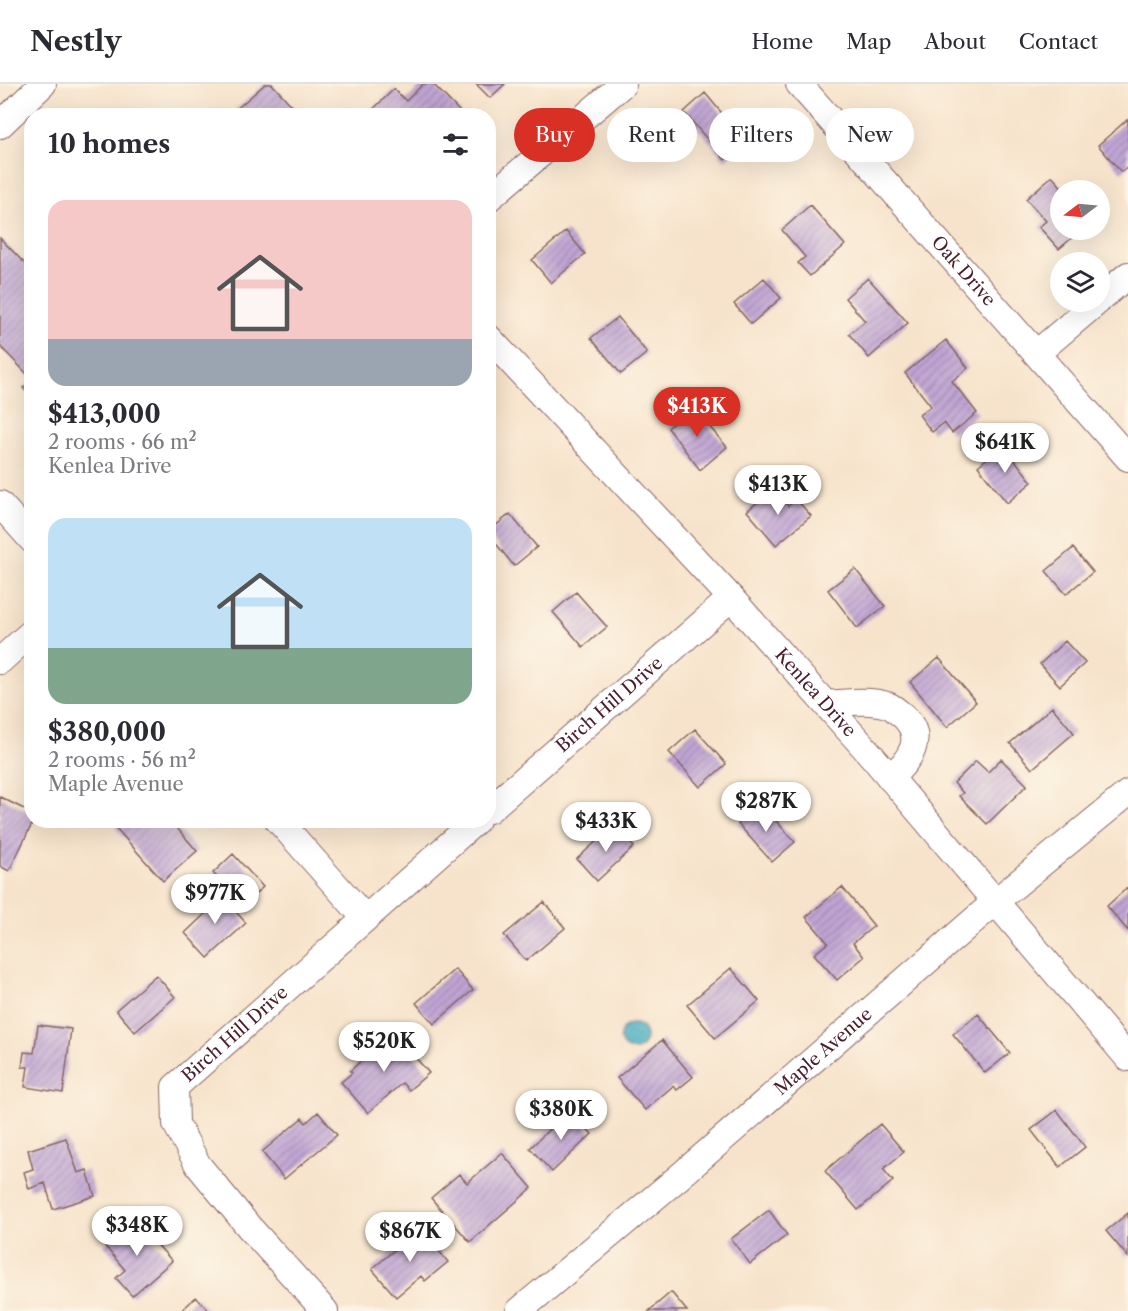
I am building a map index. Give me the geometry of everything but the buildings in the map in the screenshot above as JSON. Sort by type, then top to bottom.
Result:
[{"type":"street","points":[[0,125],[44,84]]},
{"type":"street","points":[[496,192],[623,84]]},
{"type":"street","name":"Oak Drive","points":[[799,84],[1128,458]]},
{"type":"street","points":[[1110,290],[1128,275]]},
{"type":"street","points":[[1037,353],[1084,312]]},
{"type":"street","name":"Kenlea Drive","points":[[496,346],[731,598],[826,704],[1128,1058]]},
{"type":"street","points":[[0,504],[24,531]]},
{"type":"street","name":"Birch Hill Drive","points":[[496,804],[731,598]]},
{"type":"street","points":[[0,661],[24,639]]},
{"type":"street","points":[[826,704],[871,702],[889,705],[904,717],[914,730],[914,747],[903,766],[890,778]]},
{"type":"street","name":"Maple Avenue","points":[[519,1311],[679,1177],[996,901],[1128,793]]},
{"type":"street","points":[[285,828],[365,918]]},
{"type":"street","name":"Birch Hill Drive","points":[[325,1311],[249,1227],[198,1165],[176,1125],[175,1087],[468,828]]},
{"type":"water","points":[[633,1024],[642,1028],[646,1037],[642,1046],[633,1050],[624,1046],[620,1037],[624,1028]]}]
